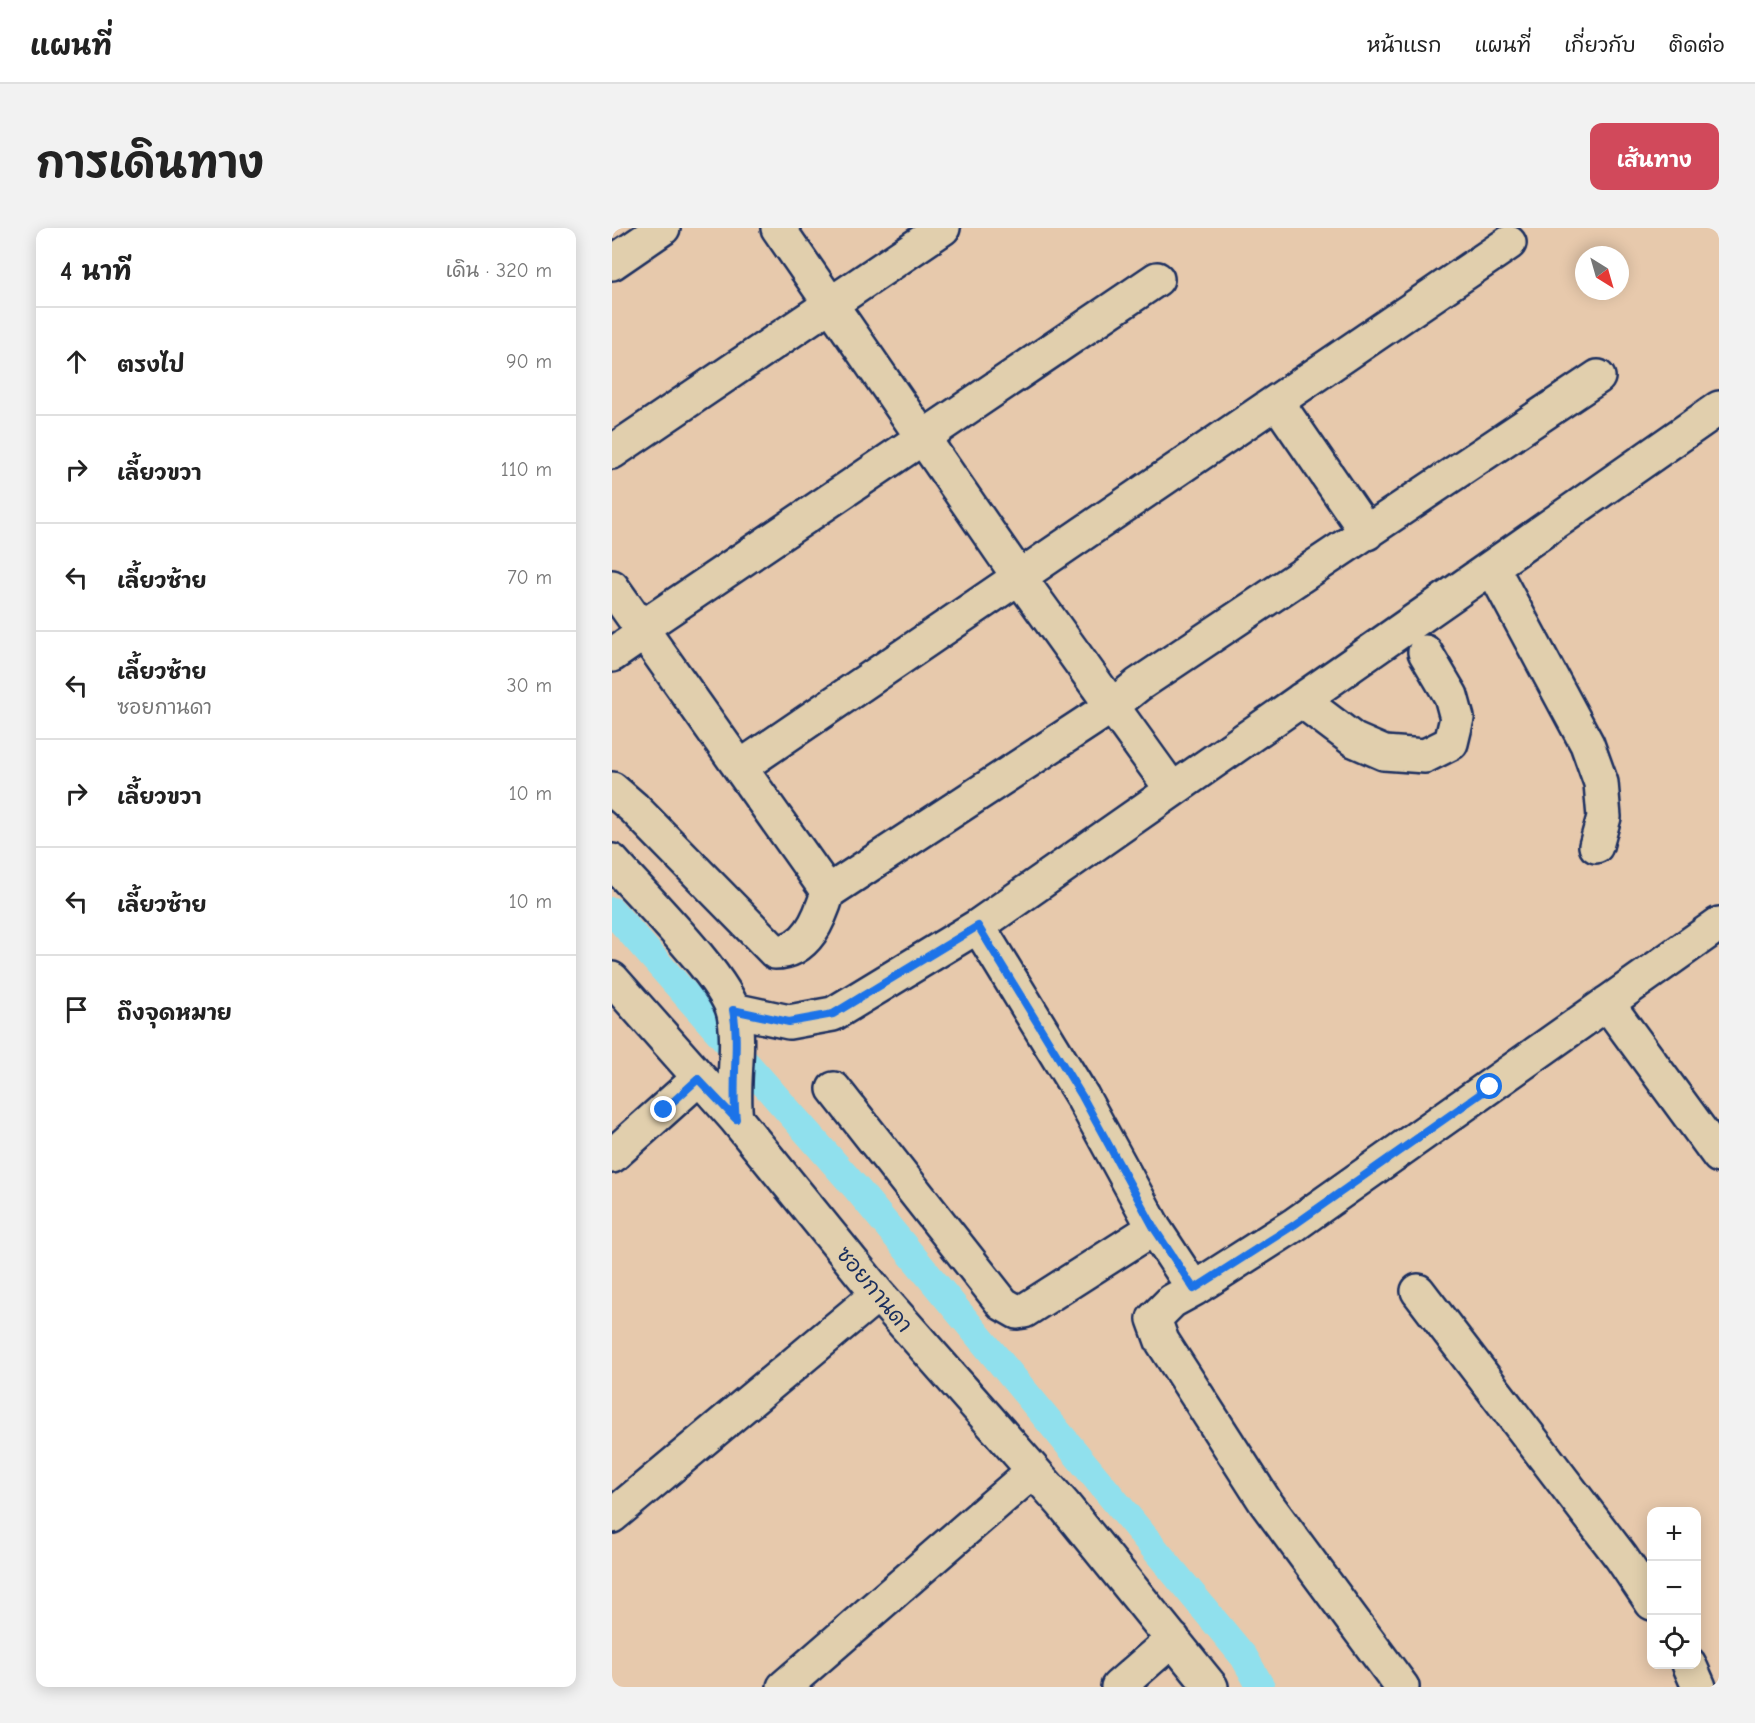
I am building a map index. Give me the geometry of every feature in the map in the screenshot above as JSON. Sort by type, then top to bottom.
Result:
[{"type":"street","points":[[612,263],[663,228]]},
{"type":"street","points":[[778,228],[1019,577],[1163,777]]},
{"type":"street","points":[[612,452],[942,228]]},
{"type":"street","points":[[742,766],[1509,243]]},
{"type":"street","points":[[612,656],[642,631],[922,437],[1157,279]]},
{"type":"street","points":[[612,789],[634,808],[775,952],[788,952],[807,937],[821,914],[828,892],[1112,706],[1598,377]]},
{"type":"street","points":[[1277,402],[1366,532]]},
{"type":"street","points":[[735,1018],[789,1022],[833,1014],[978,926],[1719,408]]},
{"type":"street","points":[[1492,567],[1587,744],[1601,783],[1604,817],[1596,846]]},
{"type":"street","points":[[612,586],[642,631],[742,766],[828,892]]},
{"type":"street","points":[[1301,700],[1354,740],[1384,753],[1425,756],[1450,743],[1457,718],[1451,696],[1425,652]]},
{"type":"street","points":[[612,861],[698,957],[720,987],[735,1018],[734,1106]]},
{"type":"street","points":[[1402,1687],[1266,1503],[1155,1329],[1154,1319],[1162,1309],[1294,1225],[1719,924]]},
{"type":"street","points":[[978,926],[1082,1096],[1154,1228],[1194,1289]]},
{"type":"street","name":"ซอยกานดา","points":[[612,979],[698,1079],[734,1106],[878,1294],[1063,1504],[1211,1687]]},
{"type":"street","points":[[1607,1003],[1719,1156]]},
{"type":"street","points":[[612,1156],[698,1079]]},
{"type":"street","points":[[834,1089],[1003,1304],[1012,1310],[1024,1311],[1154,1228]]},
{"type":"street","points":[[1418,1291],[1621,1557],[1647,1596]]},
{"type":"street","points":[[612,1516],[878,1294]]},
{"type":"street","points":[[784,1687],[1033,1471]]},
{"type":"street","points":[[1118,1687],[1173,1639]]},
{"type":"street","points":[[1691,1669],[1699,1687]]},
{"type":"waterway","points":[[612,911],[857,1189],[1244,1657],[1261,1687]]},
{"type":"route","points":[[664,1110],[698,1079],[736,1119],[732,1094],[736,1026],[733,1010],[789,1022],[833,1014],[978,926],[1082,1096],[1154,1228],[1194,1289],[1294,1225],[1490,1087]]}]
